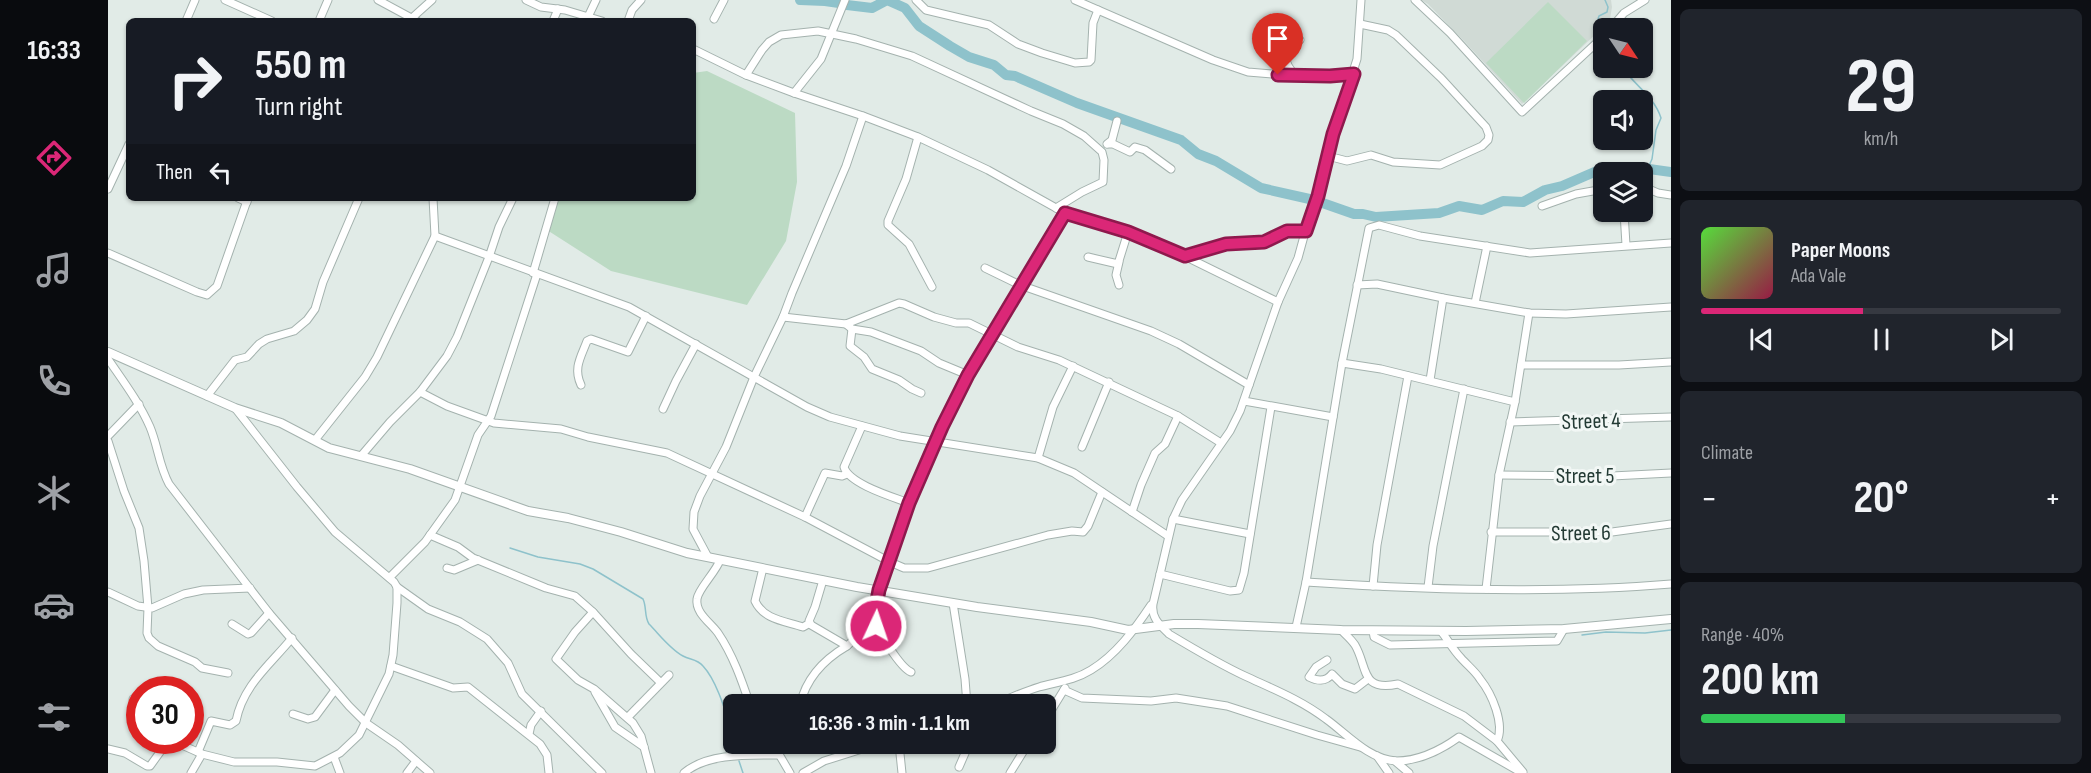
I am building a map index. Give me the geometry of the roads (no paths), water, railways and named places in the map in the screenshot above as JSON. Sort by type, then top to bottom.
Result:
[{"type":"street","points":[[187,18],[195,0]]},
{"type":"street","points":[[225,0],[265,18]]},
{"type":"street","points":[[320,18],[328,0]]},
{"type":"street","points":[[378,0],[413,18]]},
{"type":"street","points":[[416,18],[432,0]]},
{"type":"street","points":[[587,18],[596,0]]},
{"type":"street","points":[[629,18],[632,10],[641,0]]},
{"type":"street","points":[[714,19],[723,0]]},
{"type":"street","points":[[794,93],[821,59],[845,0]]},
{"type":"street","points":[[916,0],[926,10],[966,20],[980,21],[1001,31],[1018,44],[1075,63],[1091,60],[1093,27],[1098,10]]},
{"type":"street","points":[[1075,0],[1236,68],[1260,74],[1296,76],[1354,74]]},
{"type":"street","points":[[1361,0],[1358,59],[1336,122],[1318,196],[1298,258],[1278,302],[1244,401],[1221,443],[1189,490],[1173,519],[1153,604],[1153,615],[1169,634],[1208,657],[1299,701],[1377,756],[1395,761],[1423,757],[1459,737],[1523,773]]},
{"type":"street","points":[[1415,0],[1450,33],[1522,112],[1593,46]]},
{"type":"street","points":[[1620,18],[1645,0]]},
{"type":"street","points":[[530,1],[541,7],[558,9],[584,18]]},
{"type":"street","points":[[554,18],[558,9]]},
{"type":"street","points":[[1328,156],[1347,160],[1371,155],[1392,162],[1432,166],[1440,165],[1482,146],[1488,140],[1486,127],[1441,78],[1396,35],[1389,30],[1360,24]]},
{"type":"street","points":[[746,75],[762,50],[769,42],[781,35],[818,31],[833,33],[912,56],[1064,124],[1096,145],[1104,155],[1102,182],[1056,208]]},
{"type":"street","points":[[1296,76],[1288,68],[1285,58],[1288,50],[1300,40]]},
{"type":"street","points":[[696,51],[746,75],[918,137],[988,170],[1065,213],[1128,232],[1185,256],[1278,302]]},
{"type":"street","points":[[708,557],[696,536],[692,521],[700,495],[738,422],[754,377],[783,317],[846,166],[863,116]]},
{"type":"street","points":[[1108,144],[1112,140],[1117,121]]},
{"type":"street","points":[[918,137],[906,180],[888,225],[909,244],[932,287]]},
{"type":"street","points":[[1096,145],[1113,144],[1128,152],[1135,147],[1142,148],[1171,169]]},
{"type":"street","points":[[108,189],[126,150]]},
{"type":"street","points":[[1542,206],[1576,194],[1593,191]]},
{"type":"street","points":[[1653,191],[1671,195]]},
{"type":"street","points":[[108,253],[207,295],[217,286],[247,201]]},
{"type":"street","points":[[207,396],[235,360],[247,357],[267,339],[294,330],[307,320],[315,309],[323,282],[357,201]]},
{"type":"street","points":[[315,440],[372,367],[435,236],[433,201]]},
{"type":"street","points":[[361,456],[420,392],[447,356],[457,337],[499,227],[512,201]]},
{"type":"street","points":[[390,577],[430,535],[454,500],[478,435],[491,416],[535,273],[554,201]]},
{"type":"street","points":[[911,672],[900,664],[879,632],[875,620],[879,590],[909,503],[968,375],[1065,213]]},
{"type":"street","points":[[1625,222],[1626,245]]},
{"type":"street","points":[[1296,627],[1306,582],[1342,363],[1367,231],[1371,226],[1379,225],[1420,236],[1530,253],[1671,243]]},
{"type":"street","points":[[1185,256],[1226,244],[1264,242],[1287,231],[1306,231]]},
{"type":"street","points":[[1119,285],[1116,275],[1128,232]]},
{"type":"street","points":[[435,236],[612,300],[646,316],[807,407],[861,426],[907,437],[1038,458],[1074,473],[1168,536]]},
{"type":"street","points":[[1475,303],[1487,246]]},
{"type":"street","points":[[1088,257],[1115,264],[1119,262]]},
{"type":"street","points":[[985,268],[1020,285],[1151,331],[1179,344],[1249,385]]},
{"type":"street","points":[[1357,285],[1377,284],[1529,313],[1566,314],[1671,307]]},
{"type":"street","points":[[1430,380],[1443,298]]},
{"type":"street","points":[[849,327],[899,303],[934,317],[969,323],[1021,348],[1073,366],[1109,382],[1178,416],[1221,443]]},
{"type":"street","points":[[1486,589],[1499,475],[1515,402],[1529,313]]},
{"type":"street","points":[[581,385],[577,369],[587,341],[591,339],[628,352],[646,316]]},
{"type":"street","points":[[783,317],[879,334],[921,351],[939,363],[968,375]]},
{"type":"street","points":[[849,327],[850,346],[864,357],[869,367],[921,393]]},
{"type":"street","points":[[663,409],[696,344]]},
{"type":"street","points":[[108,352],[235,408],[281,423],[329,448],[410,469],[528,512],[568,518],[720,560],[952,603],[1091,622],[1134,631],[1160,626],[1217,624],[1373,631],[1564,629],[1671,619]]},
{"type":"street","points":[[108,359],[139,404],[153,435],[162,471],[169,484],[269,613],[366,723],[398,745],[430,773]]},
{"type":"street","points":[[1521,365],[1671,362]]},
{"type":"street","points":[[1342,363],[1430,380],[1515,402]]},
{"type":"street","points":[[1038,458],[1053,407],[1073,366]]},
{"type":"street","points":[[1373,585],[1377,545],[1408,376]]},
{"type":"street","points":[[1082,447],[1084,437],[1109,382]]},
{"type":"street","points":[[1428,587],[1433,546],[1464,389]]},
{"type":"street","points":[[420,392],[447,406],[487,421],[513,426],[561,429],[588,437],[667,453],[805,517],[904,568],[920,569],[1048,536],[1072,531],[1083,532],[1088,526],[1102,492]]},
{"type":"street","points":[[1244,401],[1333,417]]},
{"type":"street","points":[[139,404],[108,438],[124,491],[139,528],[148,608],[147,633],[158,646],[191,660],[206,670],[228,673]]},
{"type":"street","points":[[1160,574],[1230,591],[1239,590],[1271,406]]},
{"type":"street","points":[[235,408],[335,532],[390,577],[397,587],[428,609],[460,622],[487,639],[508,663],[522,694],[602,773]]},
{"type":"street","points":[[1132,512],[1155,453],[1165,444],[1178,416]]},
{"type":"street","name":"Street 4","points":[[1510,422],[1671,417]]},
{"type":"street","points":[[861,426],[844,467],[848,474],[876,491],[909,503]]},
{"type":"street","points":[[805,517],[825,473],[842,476],[848,474]]},
{"type":"street","name":"Street 5","points":[[1499,475],[1612,476],[1671,473]]},
{"type":"street","points":[[1173,519],[1250,534]]},
{"type":"street","name":"Street 6","points":[[1491,532],[1612,532],[1671,524]]},
{"type":"street","points":[[430,535],[458,547],[478,560],[546,588],[570,594],[593,612],[660,682]]},
{"type":"street","points":[[447,568],[454,570],[478,560]]},
{"type":"street","points":[[720,560],[709,581],[699,592],[697,604],[720,635],[746,694]]},
{"type":"street","points":[[763,568],[755,601],[759,607],[775,620],[803,627],[810,623],[823,580]]},
{"type":"street","points":[[1306,582],[1486,589],[1629,587],[1671,584]]},
{"type":"street","points":[[204,754],[234,762],[277,762],[302,770],[334,758],[351,744],[366,723],[391,666],[397,587]]},
{"type":"street","points":[[108,592],[138,606],[148,608],[159,606],[184,594],[203,590],[250,588]]},
{"type":"street","points":[[952,603],[966,694]]},
{"type":"street","points":[[1018,694],[1068,680],[1097,666],[1134,631],[1153,604]]},
{"type":"street","points":[[593,612],[574,632],[556,659],[578,680],[594,689],[628,717],[638,729],[651,773]]},
{"type":"street","points":[[232,624],[248,634],[269,613]]},
{"type":"street","points":[[803,694],[813,672],[847,646],[875,620]]},
{"type":"street","points":[[810,623],[847,646]]},
{"type":"street","points":[[1373,631],[1374,637],[1390,645],[1557,641],[1564,629]]},
{"type":"street","points":[[1341,630],[1356,647],[1368,680],[1389,686],[1398,684],[1464,716],[1482,732],[1497,741],[1523,773]]},
{"type":"street","points":[[1441,631],[1481,680],[1494,705],[1500,735],[1497,741]]},
{"type":"street","points":[[204,742],[212,721],[230,725],[236,721],[239,706],[255,677],[292,638]]},
{"type":"street","points":[[1327,660],[1316,667],[1309,677],[1322,680],[1329,679],[1332,675],[1342,684],[1355,689],[1368,680]]},
{"type":"street","points":[[391,666],[453,688],[468,687],[540,744],[547,755],[549,773]]},
{"type":"street","points":[[628,717],[669,675]]},
{"type":"street","points":[[1056,703],[1068,680]]},
{"type":"street","points":[[594,689],[615,727],[644,747]]},
{"type":"street","points":[[293,714],[308,718],[315,717],[335,690]]},
{"type":"street","points":[[1064,690],[1082,698],[1151,701],[1176,698],[1227,706],[1362,747]]},
{"type":"street","points":[[529,734],[531,725],[541,711]]},
{"type":"street","points":[[108,749],[126,754]]},
{"type":"street","points":[[127,754],[147,766],[150,766],[159,754]]},
{"type":"street","points":[[191,773],[200,754]]},
{"type":"street","points":[[684,773],[698,763],[743,754]]},
{"type":"street","points":[[780,754],[790,773]]},
{"type":"street","points":[[803,773],[824,761],[846,754]]},
{"type":"street","points":[[900,754],[902,773]]},
{"type":"street","points":[[959,767],[965,754]]},
{"type":"street","points":[[1010,773],[1022,754]]},
{"type":"street","points":[[1377,756],[1389,773]]},
{"type":"street","points":[[334,758],[340,773]]},
{"type":"street","points":[[407,773],[416,761]]},
{"type":"street","points":[[1395,761],[1409,773]]},
{"type":"waterway","points":[[800,0],[839,3]]},
{"type":"waterway","points":[[847,5],[872,8],[887,0],[905,8],[919,26],[950,46],[969,57],[994,65],[1006,75],[1015,76],[1077,103],[1181,140],[1198,154],[1216,161],[1261,188],[1314,200],[1354,214],[1376,217],[1439,213],[1459,206],[1482,210],[1503,201],[1523,202],[1545,190],[1562,186],[1599,170],[1616,167],[1671,172]]},
{"type":"waterway","points":[[1598,18],[1607,12],[1608,7],[1605,0]]},
{"type":"waterway","points":[[1632,78],[1654,103],[1661,118],[1656,130],[1651,162]]},
{"type":"waterway","points":[[510,548],[538,557],[580,564],[593,569],[643,599],[649,624],[674,649],[703,666],[723,703]]},
{"type":"waterway","points":[[1582,635],[1671,630]]},
{"type":"waterway","points":[[739,761],[743,773]]}]
